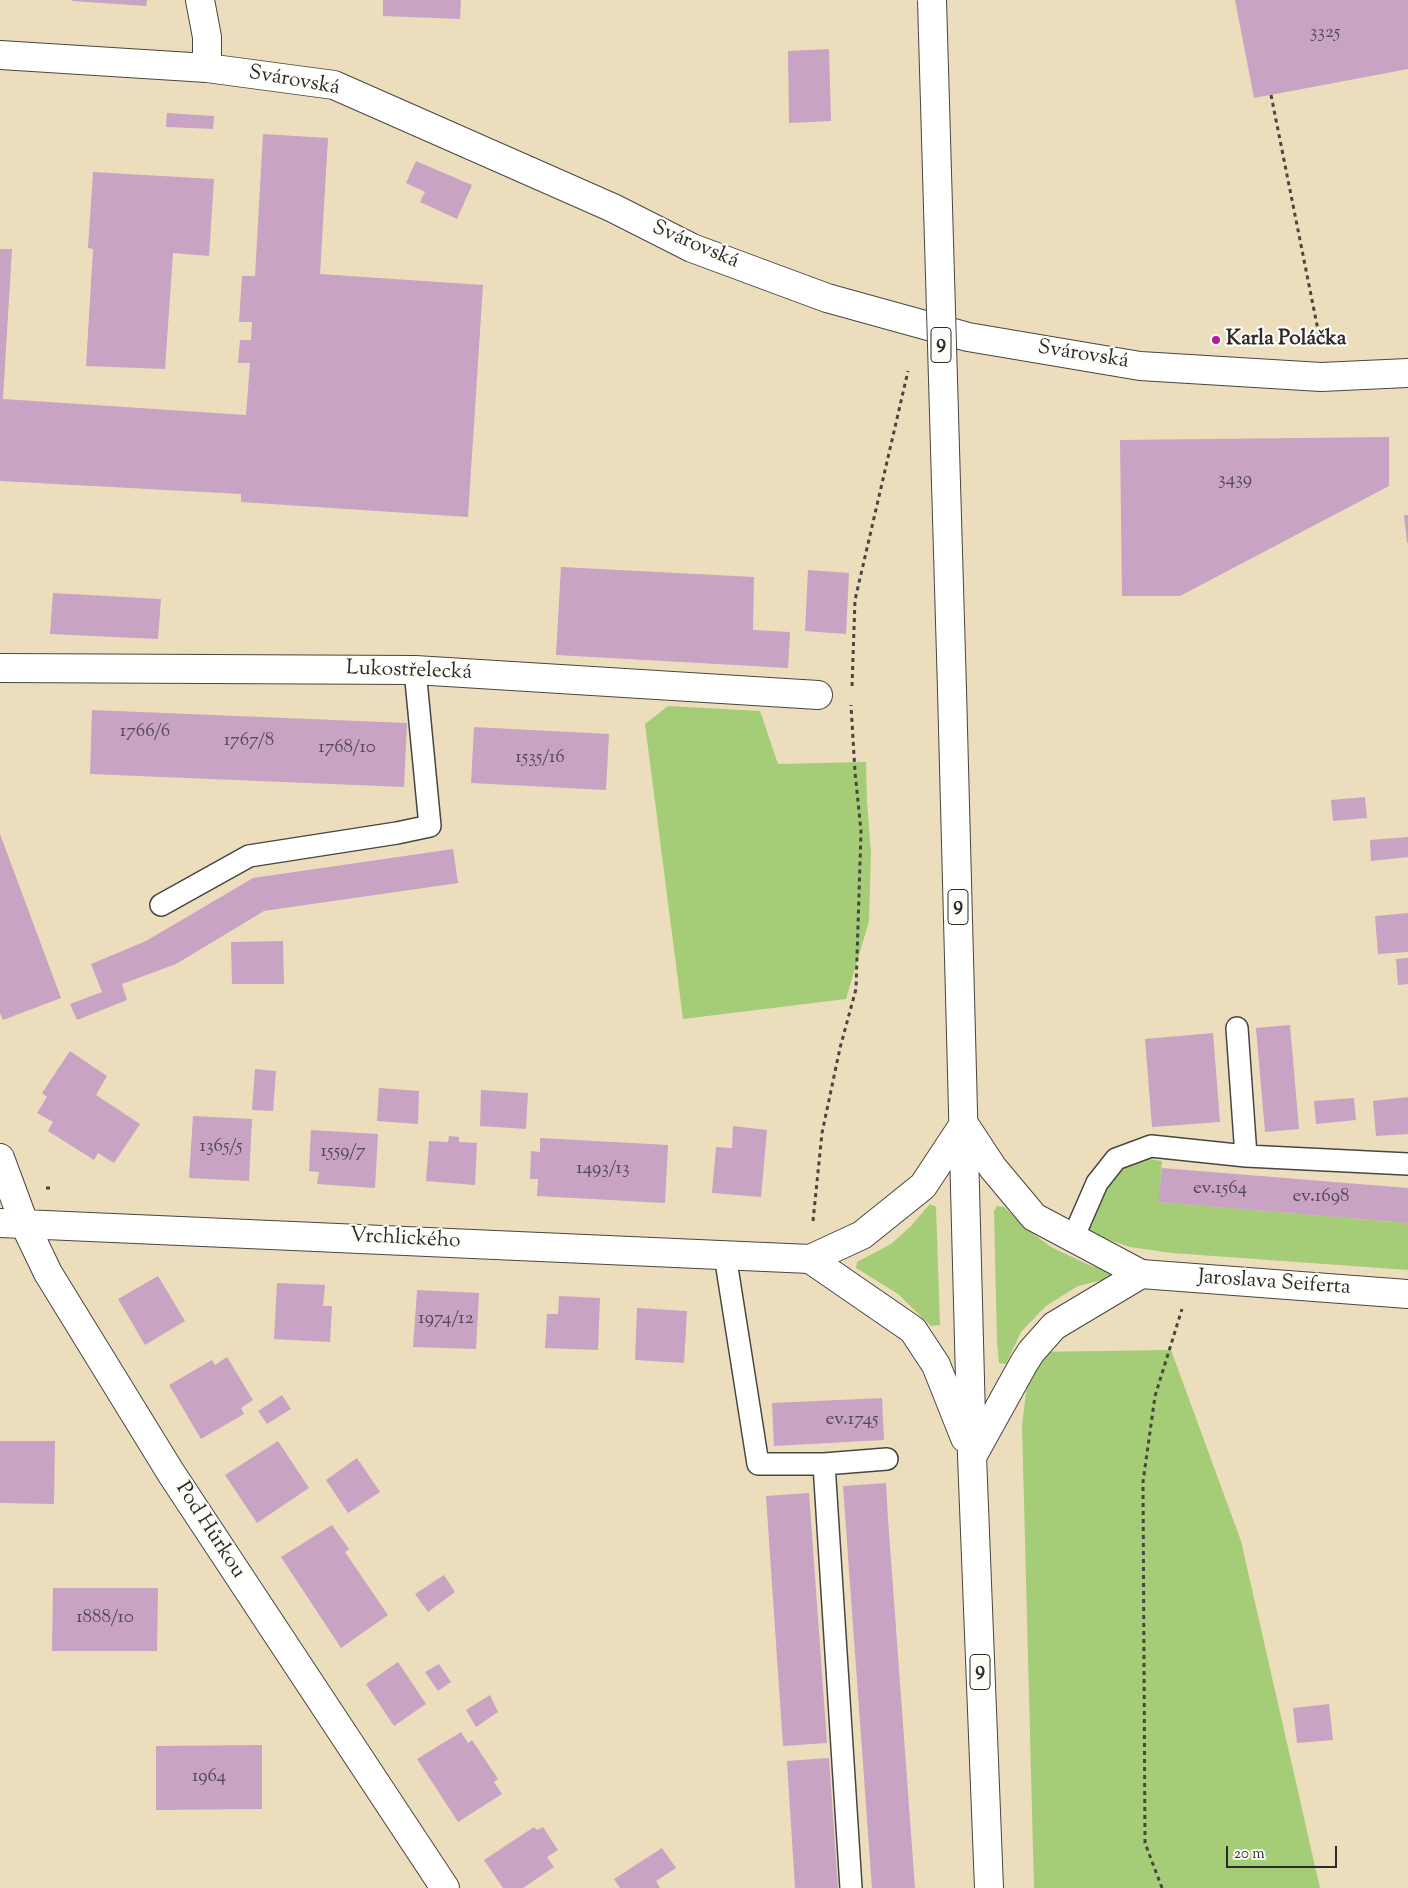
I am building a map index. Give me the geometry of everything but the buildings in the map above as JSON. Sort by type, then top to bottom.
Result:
[{"type":"street","points":[[200,0],[207,37],[207,68]]},
{"type":"street","name":"9","points":[[932,0],[972,1456],[989,1888]]},
{"type":"street","name":"Svárovská","points":[[0,56],[207,68],[334,85],[612,208],[692,248],[827,298],[968,337],[1140,366],[1321,377],[1408,373]]},
{"type":"street","name":"Lukostřelecká","points":[[0,668],[415,670],[818,695]]},
{"type":"street","points":[[810,1259],[862,1235],[923,1186],[964,1124],[993,1168],[1034,1217],[1141,1274]]},
{"type":"street","name":"Pod Hůrkou","points":[[0,1158],[12,1223],[48,1273],[171,1473],[445,1888]]},
{"type":"street","name":"Vrchlického","points":[[12,1223],[810,1259]]},
{"type":"street","points":[[810,1259],[913,1330],[936,1365],[972,1456]]},
{"type":"street","points":[[972,1456],[1028,1358],[1054,1326],[1141,1274]]},
{"type":"street","name":"Jaroslava Seiferta","points":[[1141,1274],[1408,1294]]},
{"type":"lane","points":[[161,905],[250,856],[430,826],[415,670]]},
{"type":"lane","points":[[1237,1028],[1246,1156]]},
{"type":"lane","points":[[1073,1238],[1097,1183],[1116,1159],[1151,1146],[1246,1156],[1408,1164]]},
{"type":"lane","points":[[725,1255],[758,1464],[824,1464],[888,1459]]},
{"type":"lane","points":[[824,1464],[851,1888]]},
{"type":"path","points":[[1271,95],[1322,346],[1312,346]]},
{"type":"path","points":[[852,687],[856,600],[909,366]]},
{"type":"path","points":[[810,1259],[822,1133],[840,1048],[856,989],[861,831],[855,772],[851,697]]},
{"type":"path","points":[[1162,1888],[1145,1843],[1143,1482],[1155,1396],[1192,1278]]},
{"type":"green space","points":[[668,706],[760,711],[778,764],[866,762],[871,853],[869,921],[846,999],[683,1019],[645,724]]},
{"type":"green space","points":[[1142,1158],[1162,1161],[1159,1202],[1408,1223],[1408,1270],[1172,1253],[1130,1247],[1088,1233],[1098,1203],[1117,1169]]},
{"type":"green space","points":[[930,1204],[936,1207],[940,1325],[931,1326],[898,1294],[856,1268],[857,1262],[891,1244],[910,1227]]},
{"type":"green space","points":[[997,1206],[1004,1207],[1028,1230],[1051,1247],[1089,1265],[1109,1271],[1111,1278],[1078,1286],[1046,1306],[1021,1332],[1006,1364],[999,1363],[997,1341],[994,1211]]},
{"type":"green space","points":[[1171,1350],[1241,1541],[1320,1888],[1034,1888],[1022,1426],[1031,1352]]},
{"type":"place","name":"Karla Poláčka","points":[[1216,340]]}]
